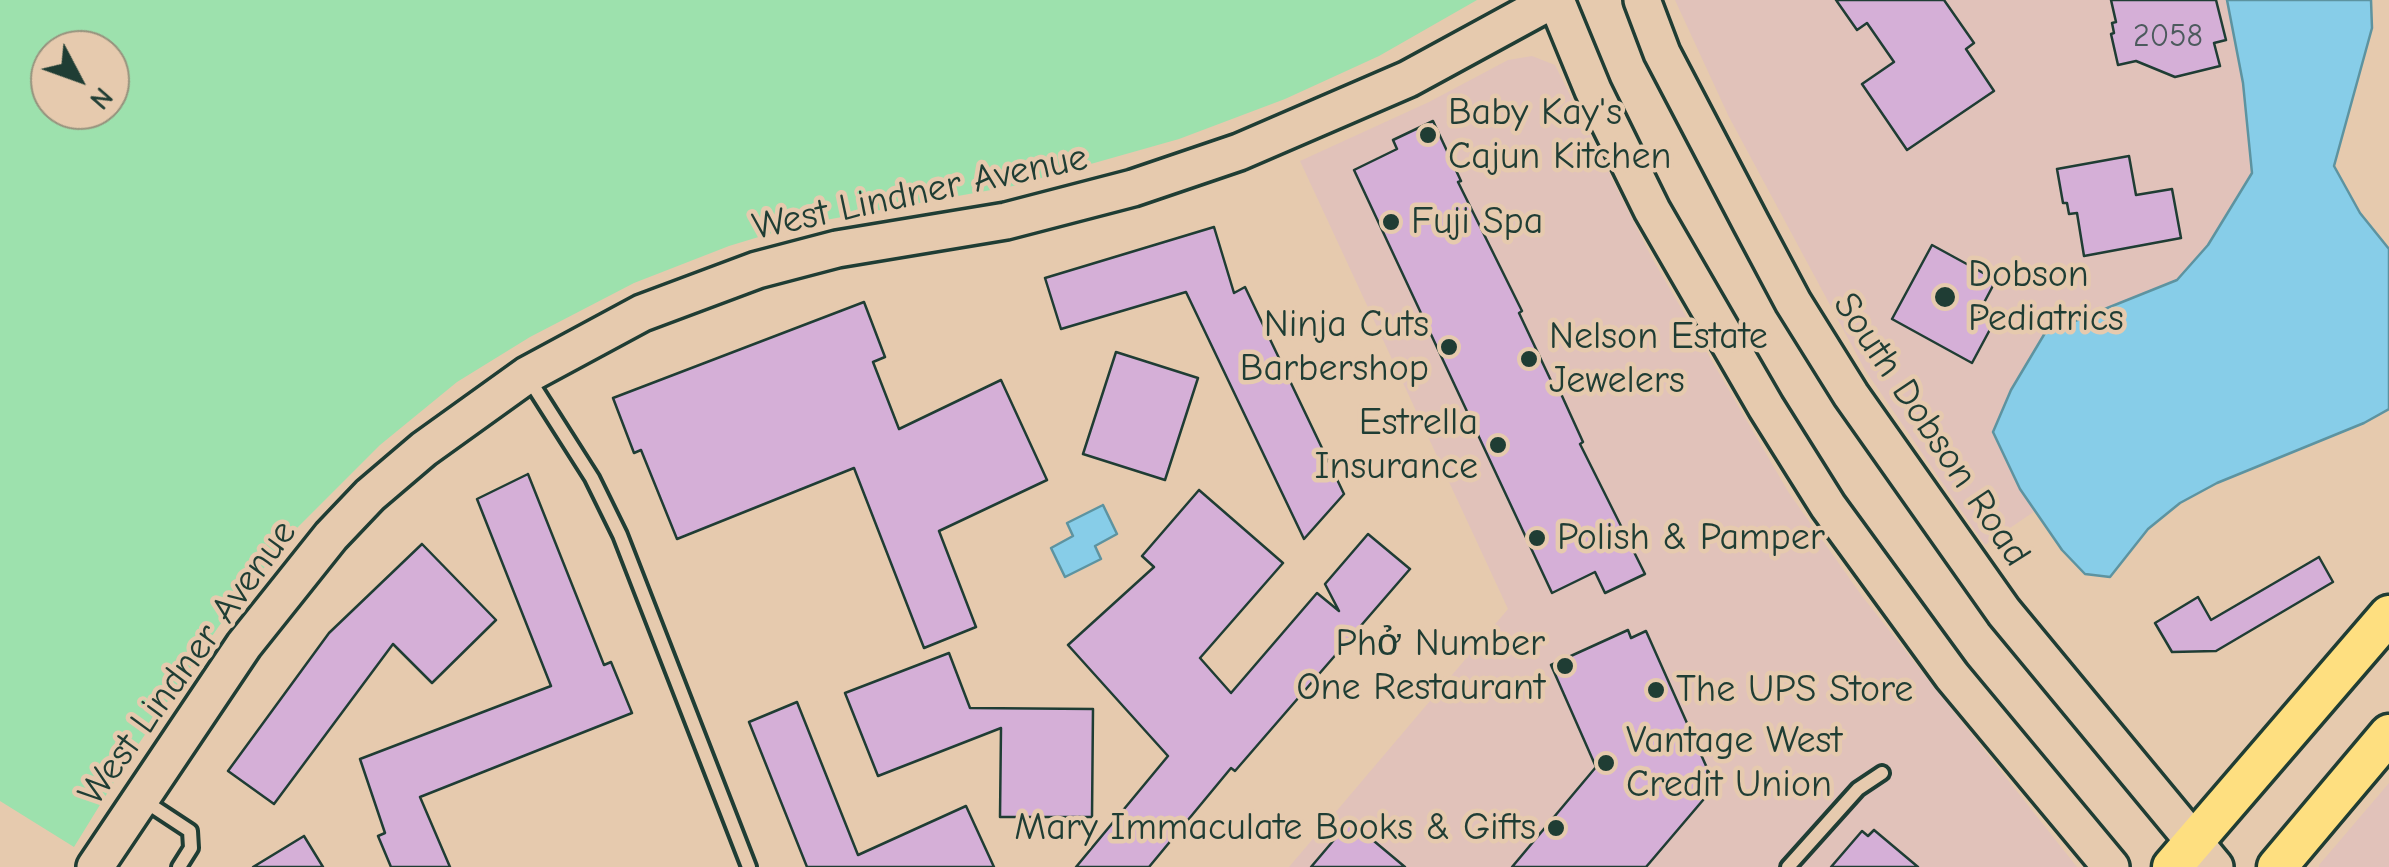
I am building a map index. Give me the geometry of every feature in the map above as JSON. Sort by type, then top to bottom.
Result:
[{"type":"main road","name":"West Lindner Avenue","points":[[104,864],[141,799],[244,646],[331,536],[370,495],[424,449],[526,376],[642,313],[758,270],[838,248],[1006,221],[1133,188],[1239,152],[1408,79],[1554,0]]},
{"type":"main road","points":[[1554,0],[1652,210],[1828,506],[1952,676],[2111,867]]},
{"type":"main road","name":"South Dobson Road","points":[[1642,0],[1662,54],[1742,206],[1793,302],[1850,395],[2004,612],[2193,859]]},
{"type":"main road","points":[[2193,859],[2389,615]]},
{"type":"main road","points":[[2277,867],[2389,734]]},
{"type":"lane","points":[[526,376],[592,478],[620,535],[749,867]]},
{"type":"lane","points":[[1788,867],[1858,789],[1882,773]]},
{"type":"lane","points":[[141,799],[190,832],[191,848],[178,867]]},
{"type":"shaded area","points":[[1675,0],[2227,0],[2243,83],[2252,173],[2208,245],[2177,280],[2045,334],[2020,489],[2035,511],[1985,545],[1865,370],[1729,117]]},
{"type":"shaded area","points":[[1532,56],[1555,65],[1652,258],[1789,493],[1862,596],[2077,867],[1289,867],[1508,609],[1300,161],[1429,102],[1508,60]]},
{"type":"shaded area","points":[[2389,783],[2389,867],[2319,867],[2319,865]]},
{"type":"green space","points":[[0,0],[1477,0],[1379,56],[1285,99],[1179,139],[1013,186],[798,225],[729,246],[634,283],[530,337],[457,382],[380,445],[288,537],[219,626],[74,847],[0,801]]},
{"type":"water","points":[[2227,0],[2371,0],[2372,28],[2334,166],[2360,213],[2389,249],[2389,409],[2217,483],[2180,503],[2148,529],[2110,577],[2085,574],[2062,550],[2020,489],[1993,432],[2011,390],[2045,333],[2177,280],[2208,245],[2252,173],[2243,83]]},
{"type":"water","points":[[1103,505],[1117,534],[1095,546],[1101,559],[1065,577],[1051,548],[1073,536],[1067,523]]},
{"type":"building","points":[[1836,0],[1944,0],[1974,43],[1966,49],[1994,91],[1907,150],[1862,84],[1894,62],[1867,23],[1857,30]]},
{"type":"building","points":[[2111,0],[2216,0],[2226,40],[2214,43],[2220,66],[2175,77],[2136,61],[2118,65],[2111,34],[2112,23],[2116,22]]},
{"type":"building","points":[[1433,121],[1461,181],[1458,182],[1522,311],[1519,313],[1583,442],[1580,444],[1645,574],[1605,593],[1595,572],[1552,593],[1354,170],[1397,149],[1393,140]]},
{"type":"building","points":[[2129,156],[2136,195],[2172,189],[2181,238],[2084,256],[2077,213],[2069,214],[2067,203],[2063,203],[2057,169]]},
{"type":"building","points":[[1214,227],[1234,293],[1245,287],[1344,494],[1304,539],[1186,292],[1061,329],[1045,278]]},
{"type":"building","name":"Dobson Pediatrics","points":[[1932,245],[1996,280],[1978,314],[1994,322],[1972,363],[1892,319]]},
{"type":"building","points":[[864,302],[885,357],[873,362],[899,429],[1001,380],[1047,480],[939,531],[976,627],[924,648],[854,468],[677,539],[641,450],[634,453],[613,398]]},
{"type":"building","points":[[1116,352],[1198,378],[1165,480],[1083,454]]},
{"type":"building","points":[[528,474],[604,665],[611,662],[632,713],[420,797],[450,867],[391,867],[378,836],[385,833],[360,759],[551,686],[477,499]]},
{"type":"building","points":[[1199,490],[1283,563],[1200,658],[1231,693],[1317,593],[1339,611],[1325,584],[1368,534],[1410,569],[1235,771],[1231,768],[1149,867],[1076,867],[1168,756],[1068,645],[1154,567],[1142,556]]},
{"type":"building","points":[[422,544],[496,620],[432,683],[393,644],[274,804],[228,771],[329,633]]},
{"type":"building","points":[[2319,557],[2333,582],[2216,651],[2172,652],[2155,623],[2198,597],[2211,620]]},
{"type":"building","points":[[1628,630],[1631,638],[1646,631],[1715,786],[1646,867],[1512,867],[1596,767],[1551,665]]},
{"type":"building","points":[[949,653],[970,708],[1093,709],[1092,817],[1000,817],[1001,728],[878,776],[845,693]]},
{"type":"building","points":[[797,702],[858,855],[966,806],[994,867],[807,867],[749,722]]},
{"type":"building","points":[[1350,821],[1405,867],[1311,867]]},
{"type":"building","points":[[1874,830],[1918,867],[1831,867],[1862,831],[1868,836]]},
{"type":"building","points":[[304,836],[323,867],[253,867]]},
{"type":"place","name":"Baby Kay's Cajun Kitchen","points":[[1428,135]]},
{"type":"place","name":"Fuji Spa","points":[[1391,222]]},
{"type":"place","name":"Dobson Pediatrics","points":[[1945,297]]},
{"type":"place","name":"Ninja Cuts Barbershop","points":[[1449,347]]},
{"type":"place","name":"Nelson Estate Jewelers","points":[[1529,359]]},
{"type":"place","name":"Estrella Insurance","points":[[1498,445]]},
{"type":"place","name":"Polish & Pamper","points":[[1537,538]]},
{"type":"place","name":"Phở Number One Restaurant","points":[[1565,666]]},
{"type":"place","name":"The UPS Store","points":[[1656,690]]},
{"type":"place","name":"Vantage West Credit Union","points":[[1606,763]]},
{"type":"place","name":"Mary Immaculate Books & Gifts","points":[[1556,828]]}]
